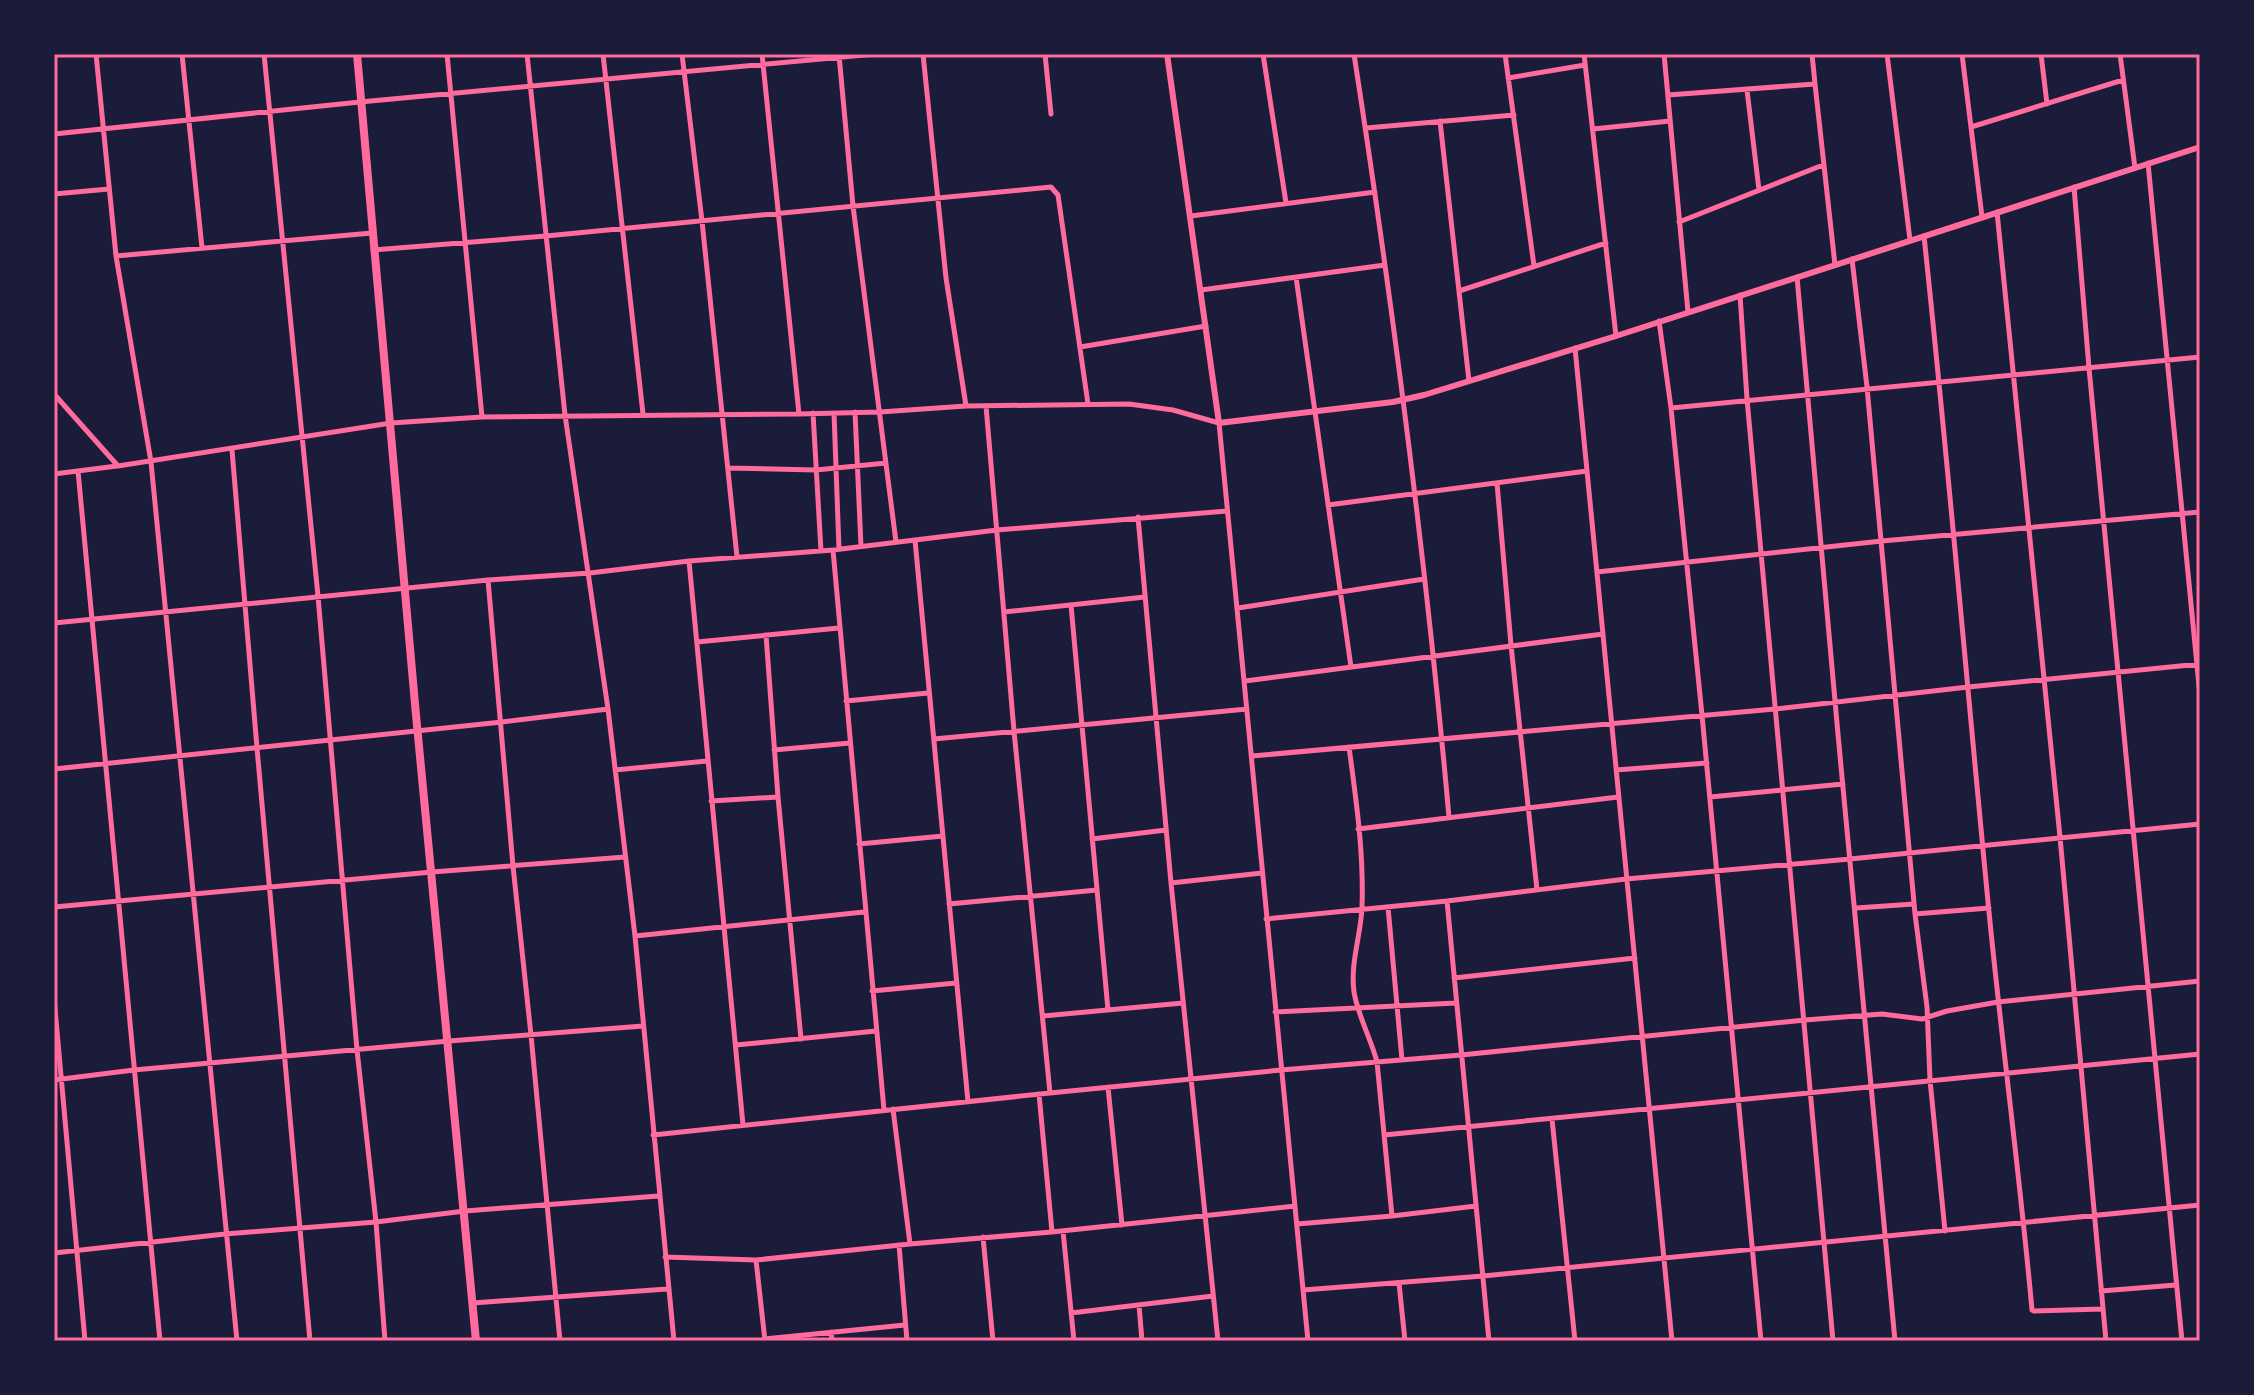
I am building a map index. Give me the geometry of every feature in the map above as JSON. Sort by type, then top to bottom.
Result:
[{"type":"main road","points":[[357,54],[476,1341]]},
{"type":"street","points":[[96,54],[116,256],[151,462],[237,1341]]},
{"type":"street","points":[[182,54],[202,248]]},
{"type":"street","points":[[264,54],[318,596],[385,1341]]},
{"type":"street","points":[[447,54],[482,417]]},
{"type":"street","points":[[527,54],[565,415],[590,573],[635,936],[674,1341]]},
{"type":"street","points":[[603,54],[643,414]]},
{"type":"street","points":[[682,54],[737,557]]},
{"type":"street","points":[[762,54],[799,414]]},
{"type":"street","points":[[54,134],[875,54]]},
{"type":"street","points":[[923,54],[946,278],[966,406]]},
{"type":"street","points":[[1045,54],[1051,114]]},
{"type":"street","points":[[1167,54],[1219,423],[1308,1341]]},
{"type":"street","points":[[1263,54],[1286,203]]},
{"type":"street","points":[[1355,54],[1415,494],[1449,817]]},
{"type":"street","points":[[1505,54],[1534,266]]},
{"type":"street","points":[[1584,54],[1616,336]]},
{"type":"street","points":[[1664,54],[1688,312]]},
{"type":"street","points":[[1812,54],[1835,265]]},
{"type":"street","points":[[1887,54],[1910,240]]},
{"type":"street","points":[[1962,54],[1982,217]]},
{"type":"street","points":[[2041,54],[2047,104]]},
{"type":"street","points":[[2120,54],[2135,168]]},
{"type":"street","points":[[839,56],[853,206],[896,542]]},
{"type":"street","points":[[1508,78],[1585,65]]},
{"type":"street","points":[[1971,127],[2123,80]]},
{"type":"street","points":[[1668,95],[1815,84]]},
{"type":"street","points":[[1747,90],[1759,190]]},
{"type":"street","points":[[1366,128],[1514,115]]},
{"type":"street","points":[[1440,121],[1469,381]]},
{"type":"street","points":[[1593,129],[1670,121]]},
{"type":"street","points":[[54,474],[232,450],[391,423],[482,417],[799,414],[966,406],[1129,404],[1153,406],[1219,423],[1403,400],[1616,336],[2200,147]]},
{"type":"street","points":[[2148,163],[2200,696]]},
{"type":"street","points":[[1679,222],[1823,165]]},
{"type":"street","points":[[373,250],[546,236],[1046,186],[1058,195],[1088,404]]},
{"type":"street","points":[[2074,187],[2182,1341]]},
{"type":"street","points":[[54,194],[109,189]]},
{"type":"street","points":[[1191,216],[1375,192]]},
{"type":"street","points":[[1997,212],[2045,679],[2106,1341]]},
{"type":"street","points":[[116,256],[372,233]]},
{"type":"street","points":[[1924,236],[1998,1002],[2032,1311],[2102,1309]]},
{"type":"street","points":[[1459,291],[1606,243]]},
{"type":"street","points":[[1852,259],[1882,541],[1945,1231]]},
{"type":"street","points":[[1201,290],[1385,265]]},
{"type":"street","points":[[1296,277],[1351,667]]},
{"type":"street","points":[[1797,277],[1895,1341]]},
{"type":"street","points":[[1740,295],[1833,1341]]},
{"type":"street","points":[[1659,321],[1671,408],[1707,763],[1761,1341]]},
{"type":"street","points":[[1080,347],[1206,326]]},
{"type":"street","points":[[1575,348],[1672,1341]]},
{"type":"street","points":[[1671,408],[2200,357]]},
{"type":"street","points":[[54,394],[118,466]]},
{"type":"street","points":[[986,406],[1050,1093]]},
{"type":"street","points":[[855,412],[861,546]]},
{"type":"street","points":[[813,413],[821,551]]},
{"type":"street","points":[[834,413],[840,628],[884,1110]]},
{"type":"street","points":[[232,450],[310,1341]]},
{"type":"street","points":[[728,468],[816,470],[886,463]]},
{"type":"street","points":[[78,471],[160,1341]]},
{"type":"street","points":[[1328,505],[1587,471]]},
{"type":"street","points":[[1497,483],[1537,890]]},
{"type":"street","points":[[54,623],[821,551],[997,530],[1228,511]]},
{"type":"street","points":[[1597,572],[1882,541],[2200,512]]},
{"type":"street","points":[[1138,517],[1190,1079],[1218,1341]]},
{"type":"street","points":[[915,540],[968,1102]]},
{"type":"street","points":[[689,561],[743,1125]]},
{"type":"street","points":[[1238,608],[1424,579]]},
{"type":"street","points":[[488,580],[560,1341]]},
{"type":"street","points":[[1004,612],[1145,597]]},
{"type":"street","points":[[1071,605],[1108,1010]]},
{"type":"street","points":[[697,642],[840,628]]},
{"type":"street","points":[[1245,681],[1603,634]]},
{"type":"street","points":[[766,635],[801,1039]]},
{"type":"street","points":[[1252,756],[1775,709],[2198,664]]},
{"type":"street","points":[[846,701],[928,693]]},
{"type":"street","points":[[54,769],[608,709]]},
{"type":"street","points":[[934,739],[1247,709]]},
{"type":"street","points":[[774,750],[850,743]]},
{"type":"street","points":[[1348,746],[1358,829],[1362,910],[1353,974],[1358,1008],[1377,1062],[1392,1216]]},
{"type":"street","points":[[615,770],[707,761]]},
{"type":"street","points":[[1616,770],[1707,763]]},
{"type":"street","points":[[1710,797],[1843,784]]},
{"type":"street","points":[[711,801],[778,797]]},
{"type":"street","points":[[1358,829],[1618,797]]},
{"type":"street","points":[[1266,919],[1626,879],[2200,824]]},
{"type":"street","points":[[1092,839],[1166,830]]},
{"type":"street","points":[[859,844],[943,836]]},
{"type":"street","points":[[54,907],[625,857]]},
{"type":"street","points":[[1171,883],[1262,873]]},
{"type":"street","points":[[949,904],[1097,890]]},
{"type":"street","points":[[1447,901],[1489,1341]]},
{"type":"street","points":[[1855,908],[1914,904]]},
{"type":"street","points":[[1388,907],[1402,1060]]},
{"type":"street","points":[[1915,914],[1989,908]]},
{"type":"street","points":[[635,936],[865,912]]},
{"type":"street","points":[[1454,978],[1635,958]]},
{"type":"street","points":[[653,1135],[1108,1087],[1805,1020],[1882,1014],[1927,1018],[1947,1011],[1998,1002],[2200,981]]},
{"type":"street","points":[[872,991],[956,983]]},
{"type":"street","points":[[54,998],[58,1080],[85,1341]]},
{"type":"street","points":[[1043,1016],[1183,1003]]},
{"type":"street","points":[[1275,1012],[1456,1003]]},
{"type":"street","points":[[58,1080],[134,1070],[643,1026]]},
{"type":"street","points":[[736,1045],[876,1031]]},
{"type":"street","points":[[1384,1135],[2200,1054]]},
{"type":"street","points":[[1108,1087],[1122,1225]]},
{"type":"street","points":[[1039,1094],[1052,1232]]},
{"type":"street","points":[[893,1109],[910,1244]]},
{"type":"street","points":[[1552,1119],[1575,1341]]},
{"type":"street","points":[[54,1253],[465,1211],[658,1196]]},
{"type":"street","points":[[1303,1290],[1483,1276],[2200,1205]]},
{"type":"street","points":[[665,1257],[756,1260],[1295,1206]]},
{"type":"street","points":[[1297,1224],[1476,1206]]},
{"type":"street","points":[[1063,1231],[1074,1341]]},
{"type":"street","points":[[983,1237],[993,1341]]},
{"type":"street","points":[[899,1245],[907,1341]]},
{"type":"street","points":[[756,1260],[764,1340],[905,1325]]},
{"type":"street","points":[[1399,1283],[1405,1341]]},
{"type":"street","points":[[2101,1291],[2176,1285]]},
{"type":"street","points":[[473,1303],[668,1289]]},
{"type":"street","points":[[1071,1313],[1213,1296]]},
{"type":"street","points":[[1139,1305],[1142,1341]]},
{"type":"street","points":[[831,1332],[832,1341]]}]
